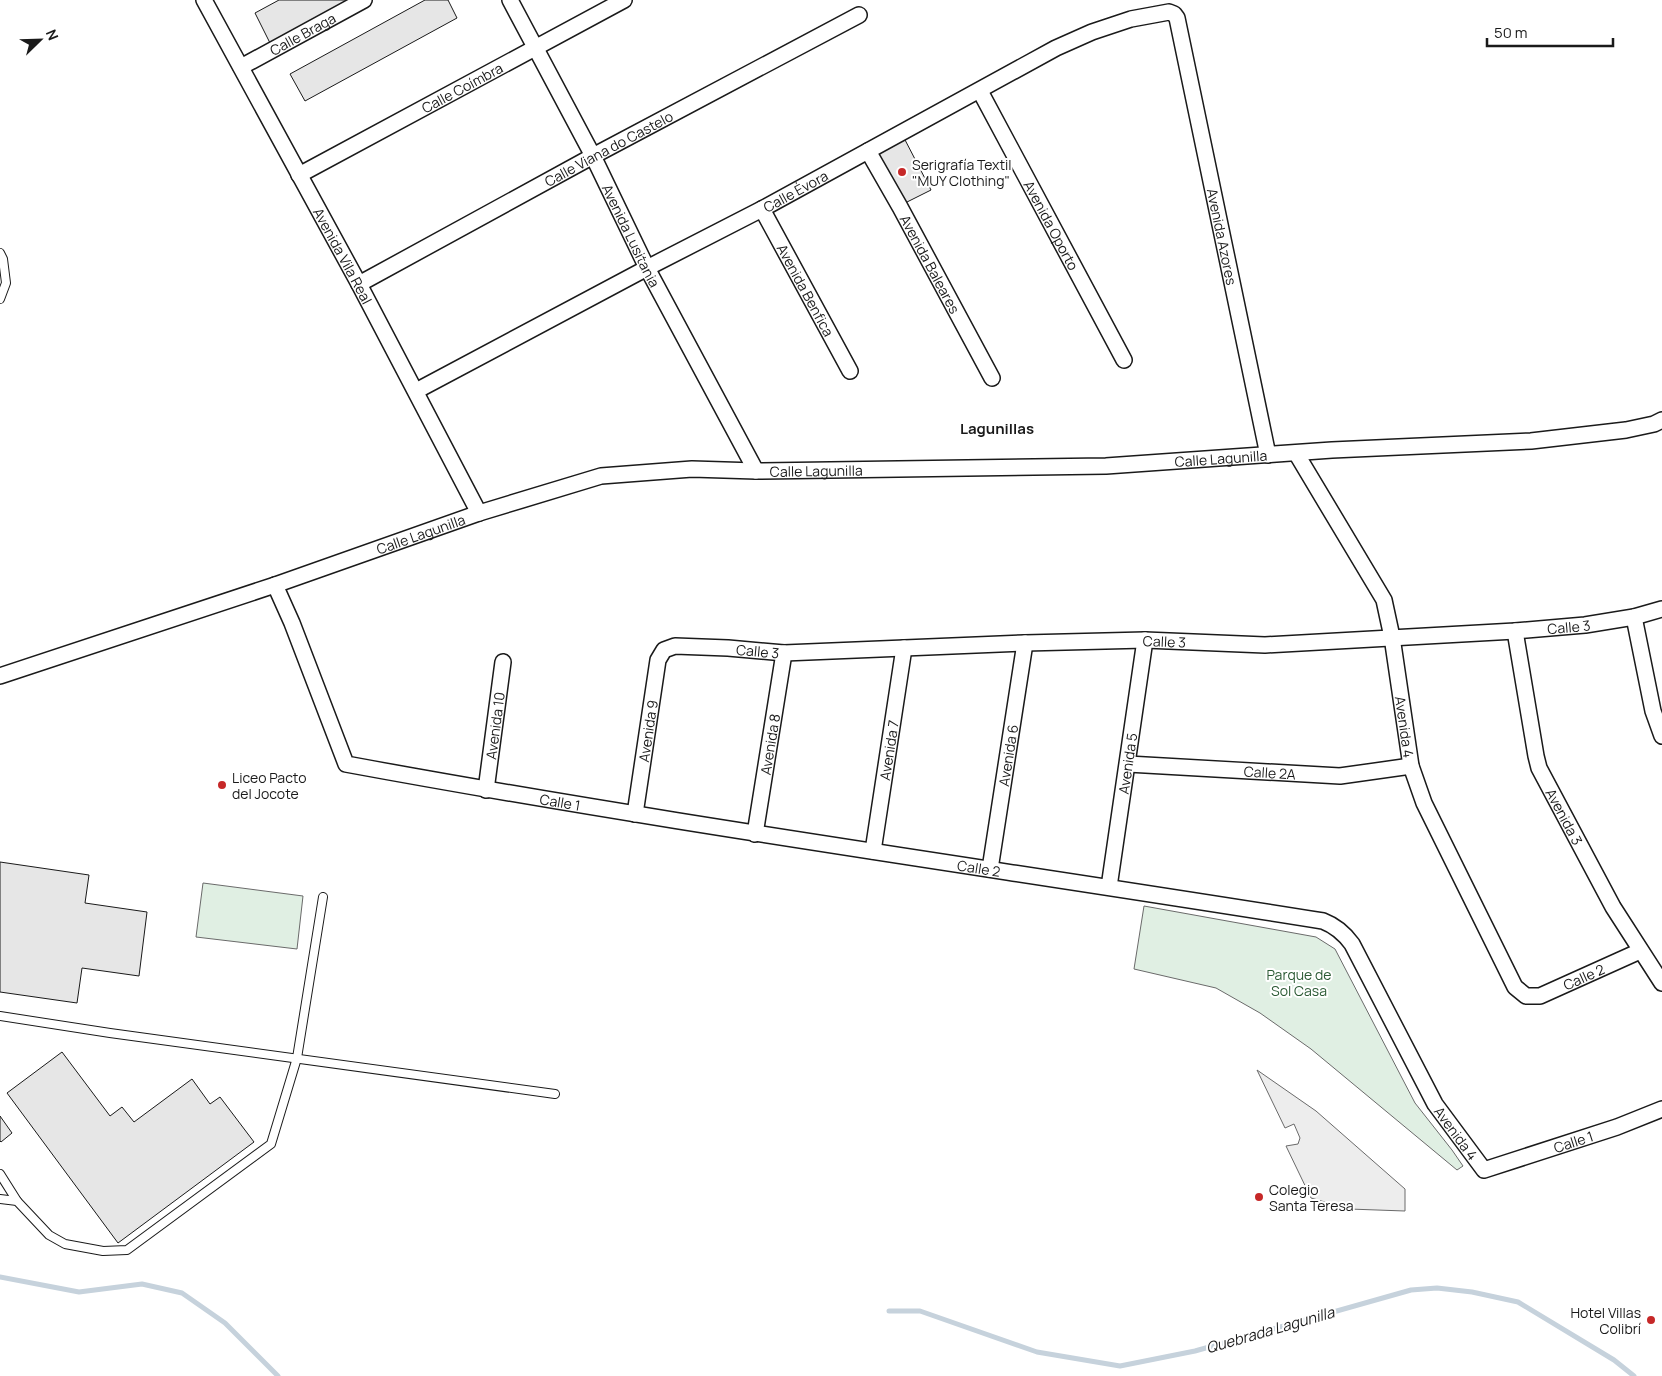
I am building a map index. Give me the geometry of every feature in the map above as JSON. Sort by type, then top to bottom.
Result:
[{"type":"street","name":"Avenida Vila Real","points":[[204,0],[359,284],[479,513]]},
{"type":"street","name":"Calle Braga","points":[[241,67],[364,0]]},
{"type":"street","name":"Avenida Lusitania","points":[[510,0],[593,156],[647,268],[756,471]]},
{"type":"street","name":"Calle Coímbra","points":[[299,175],[624,0]]},
{"type":"street","name":"Calle Évora","points":[[416,392],[647,268],[762,209],[1056,48],[1092,32],[1131,19],[1169,12],[1177,18]]},
{"type":"street","name":"Calle Viana do Castelo","points":[[359,284],[593,156],[859,15]]},
{"type":"street","name":"Avenida Azores","points":[[1177,18],[1268,455]]},
{"type":"street","name":"Avenida Oporto","points":[[980,90],[1124,360]]},
{"type":"street","name":"Avenida Baleares","points":[[868,151],[992,378]]},
{"type":"street","name":"Avenida Benfica","points":[[762,209],[850,371]]},
{"type":"street","name":"Calle Lagunilla","points":[[0,676],[275,585],[479,513],[601,476],[692,469],[756,471],[1106,466],[1332,450],[1531,441],[1659,426]]},
{"type":"street","name":"Avenida 4","points":[[1296,453],[1384,600],[1392,637],[1411,766],[1424,803],[1515,987],[1526,996]]},
{"type":"street","name":"Calle 1","points":[[275,585],[292,623],[346,764],[486,790],[635,814]]},
{"type":"street","name":"Calle 3","points":[[664,650],[675,646],[784,653],[1145,640],[1265,645],[1516,631],[1585,625],[1634,617],[1662,609]]},
{"type":"street","points":[[1634,617],[1653,711],[1662,736]]},
{"type":"street","name":"Avenida 3","points":[[1516,631],[1539,768],[1613,907],[1662,982]]},
{"type":"street","name":"Avenida 5","points":[[1108,887],[1128,764],[1145,640]]},
{"type":"street","name":"Avenida 6","points":[[990,869],[1025,643]]},
{"type":"street","name":"Avenida 7","points":[[873,851],[904,648]]},
{"type":"street","name":"Avenida 9","points":[[635,814],[658,660],[664,650]]},
{"type":"street","name":"Avenida 8","points":[[755,834],[784,653]]},
{"type":"street","name":"Avenida 10","points":[[486,790],[503,662]]},
{"type":"street","name":"Calle 2A","points":[[1128,764],[1340,776],[1411,766]]},
{"type":"street","name":"Calle 2","points":[[635,814],[1324,921]]},
{"type":"street","name":"Avenida 4","points":[[1324,921],[1335,926],[1345,934],[1352,944],[1435,1104],[1484,1170]]},
{"type":"street","name":"Calle 2","points":[[1526,996],[1540,996],[1640,951]]},
{"type":"street","name":"Calle 1","points":[[1484,1170],[1617,1127],[1662,1109]]},
{"type":"lane","points":[[0,253],[3,259],[6,283],[0,300]]},
{"type":"lane","points":[[0,1174],[17,1201],[49,1235],[66,1244],[103,1251],[127,1250],[271,1144],[297,1058],[324,897]]},
{"type":"lane","points":[[0,1016],[555,1094]]},
{"type":"lane","points":[[0,1199],[17,1201]]},
{"type":"green space","points":[[203,883],[303,896],[297,949],[196,937]]},
{"type":"green space","name":"Parque de Sol Casa","points":[[1144,906],[1316,937],[1335,949],[1415,1103],[1463,1166],[1457,1170],[1311,1049],[1260,1013],[1216,988],[1134,969]]},
{"type":"shaded area","points":[[1257,1070],[1316,1111],[1405,1189],[1405,1211],[1349,1209],[1311,1198],[1286,1146],[1298,1144],[1300,1138],[1294,1124],[1285,1128]]},
{"type":"building","points":[[279,0],[351,0],[270,43],[255,13]]},
{"type":"building","points":[[425,0],[448,0],[457,18],[305,101],[290,74]]},
{"type":"building","name":"Serigrafía Textil \"MUY Clothing\"","points":[[903,136],[931,190],[901,205],[872,154]]},
{"type":"building","points":[[0,862],[89,875],[85,903],[147,912],[139,976],[82,968],[77,1003],[0,992]]},
{"type":"building","points":[[62,1052],[110,1116],[122,1107],[134,1122],[192,1079],[210,1104],[220,1097],[254,1142],[118,1243],[7,1093]]},
{"type":"building","points":[[0,1116],[12,1133],[1,1142],[0,1141]]},
{"type":"waterway","name":"Quebrada Lagunilla","points":[[0,1277],[79,1292],[142,1284],[182,1293],[225,1323],[278,1376]]},
{"type":"waterway","name":"Quebrada Lagunilla","points":[[889,1311],[920,1311],[1037,1352],[1120,1366],[1195,1351],[1411,1290],[1437,1288],[1472,1292],[1518,1302],[1614,1360],[1634,1376]]},
{"type":"place","name":"Serigrafía Textil \"MUY Clothing\"","points":[[902,172]]},
{"type":"place","name":"Liceo Pacto del Jocote","points":[[222,785]]},
{"type":"place","name":"Colegio Santa Teresa","points":[[1259,1197]]},
{"type":"place","name":"Hotel Villas Colibrí","points":[[1651,1320]]},
{"type":"district","name":"Lagunillas","points":[[997,428]]}]
